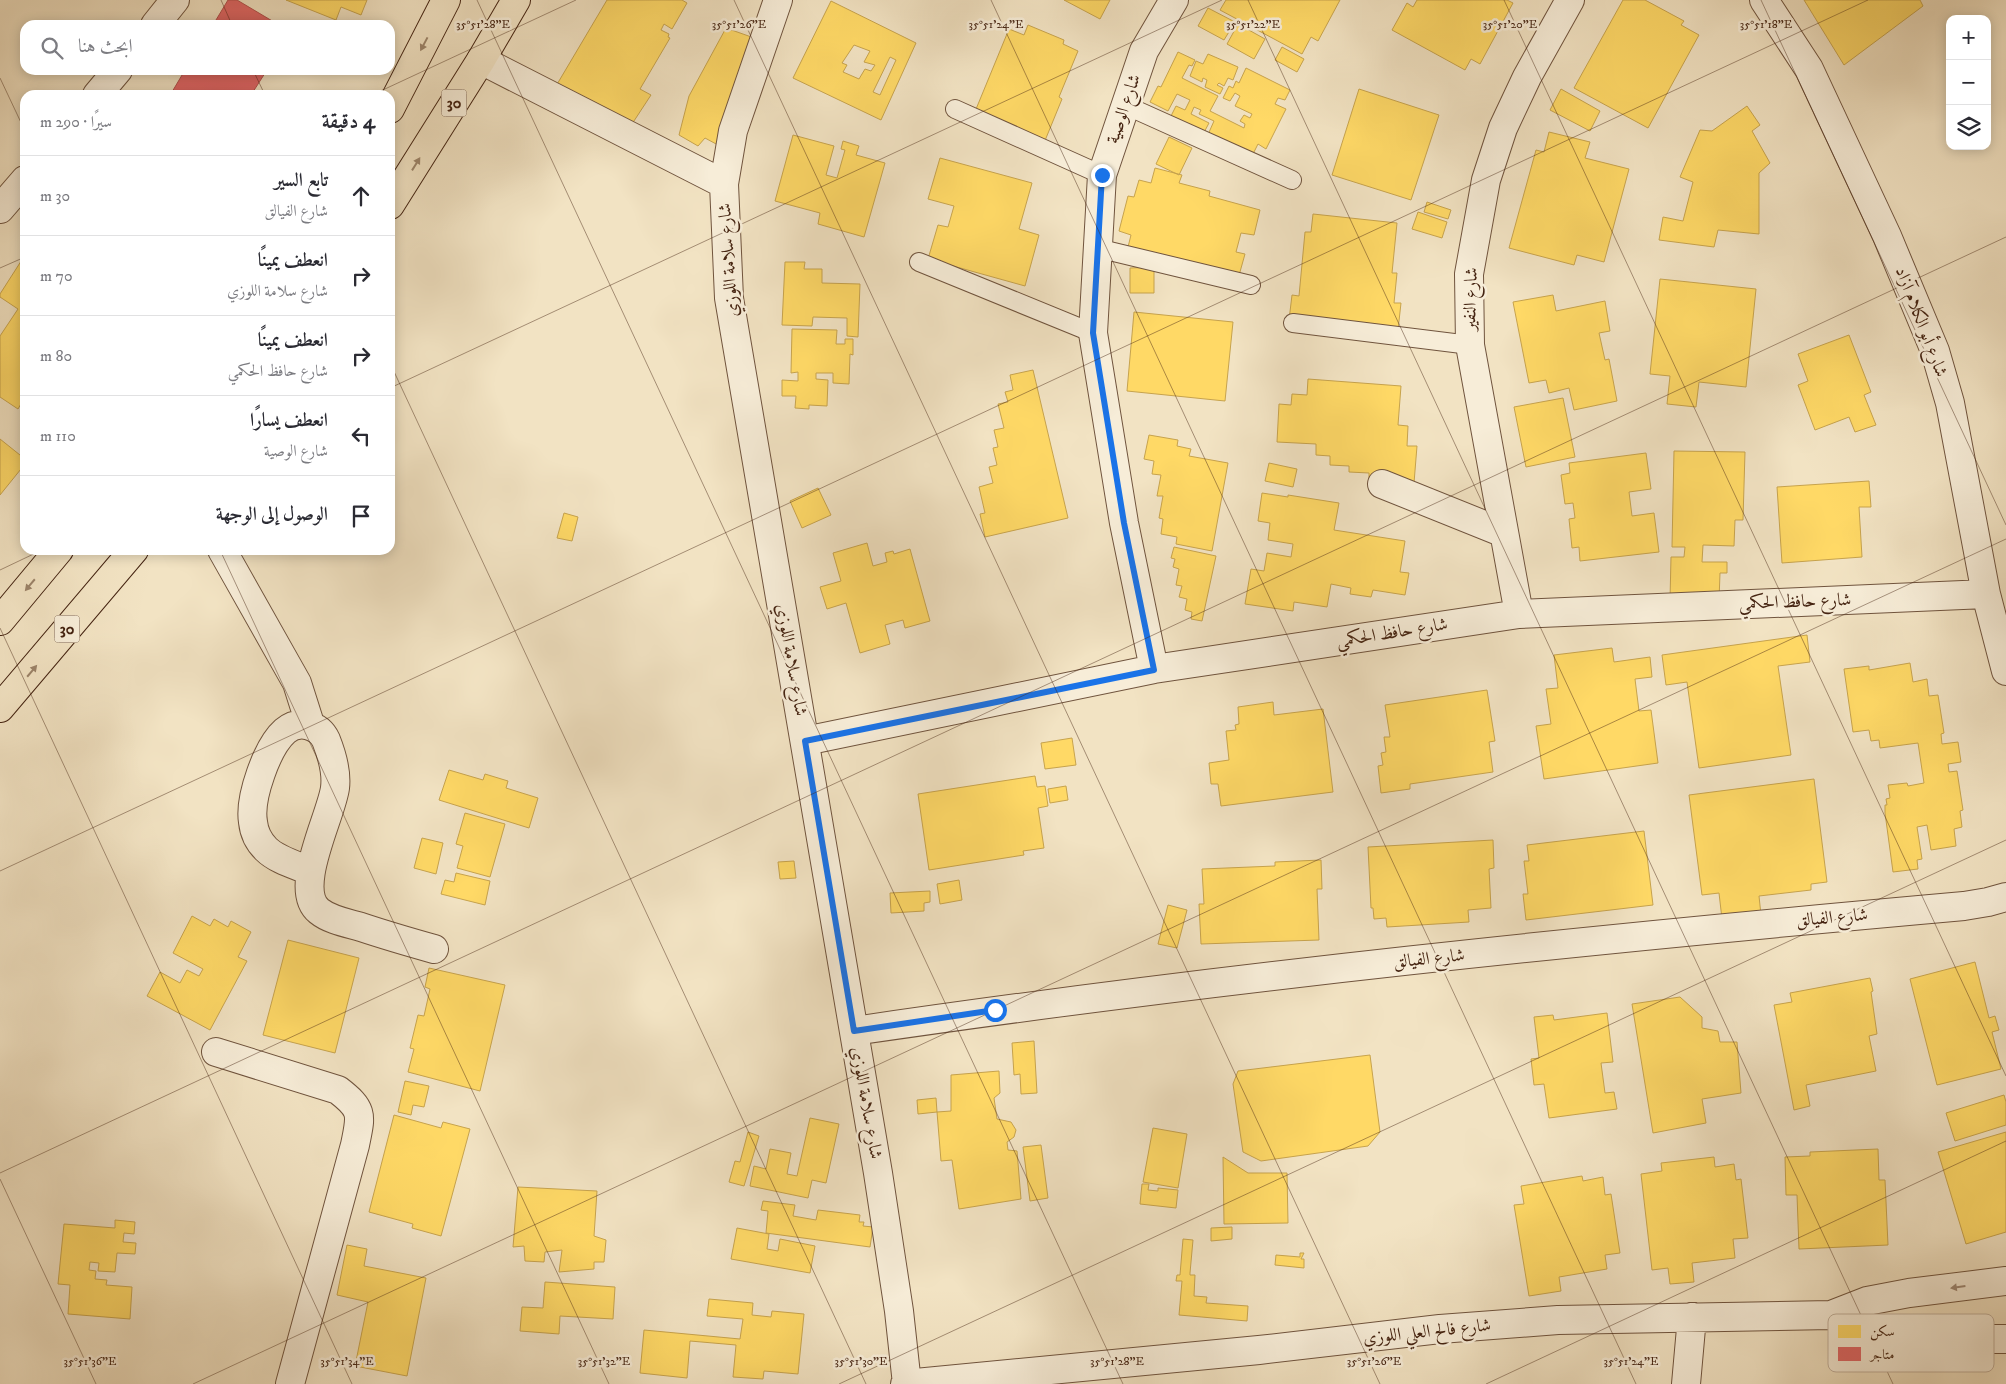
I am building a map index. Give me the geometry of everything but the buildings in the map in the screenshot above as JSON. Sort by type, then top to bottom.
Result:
[{"type":"main road","points":[[395,99],[446,0]]},
{"type":"main road","name":"30","points":[[395,197],[481,60],[516,0]]},
{"type":"main road","points":[[4,608],[54,555]]},
{"type":"main road","name":"30","points":[[0,708],[130,555]]},
{"type":"street","points":[[159,20],[175,0]]},
{"type":"street","name":"شارع سلامة اللوزي","points":[[778,0],[733,131],[724,184],[729,298],[886,1222],[907,1384]]},
{"type":"street","name":"شارع الوصية","points":[[1154,670],[1124,523],[1093,333],[1102,175],[1144,51],[1174,0]]},
{"type":"street","name":"شارع النفير","points":[[1519,614],[1470,345],[1469,274],[1486,180],[1504,128],[1527,77],[1570,0]]},
{"type":"street","name":"شارع أبو الكلام آزاد","points":[[1764,0],[1809,69],[1887,236],[1934,351],[1950,403],[1986,594],[2006,671]]},
{"type":"street","points":[[481,60],[724,184]]},
{"type":"street","points":[[102,90],[114,75]]},
{"type":"street","points":[[0,209],[20,186]]},
{"type":"street","points":[[1382,484],[1504,533]]},
{"type":"street","points":[[225,555],[297,683],[310,724],[324,736],[334,764],[336,786],[310,871],[310,897],[318,911],[335,920],[434,949]]},
{"type":"street","name":"شارع حافظ الحكمي","points":[[805,741],[1154,670],[1519,614],[1986,594]]},
{"type":"street","points":[[310,724],[286,730],[274,746],[263,769],[254,798],[252,821],[257,837],[266,850],[282,860],[310,871]]},
{"type":"street","name":"شارع الفيالق","points":[[854,1031],[1005,1009],[1413,960],[1683,931],[1964,906],[2006,898]]},
{"type":"street","points":[[216,1052],[338,1090],[353,1102],[360,1117],[355,1146],[290,1384]]},
{"type":"street","name":"شارع فالح العلي اللوزي","points":[[1833,1314],[1867,1301],[1909,1293],[2006,1281]]},
{"type":"street","name":"شارع فالح العلي اللوزي","points":[[907,1384],[1260,1350],[1440,1329],[1558,1320],[1828,1315]]},
{"type":"street","points":[[1686,1384],[1692,1317]]},
{"type":"lane","points":[[1125,105],[1292,180]]},
{"type":"lane","points":[[955,109],[1102,175]]},
{"type":"lane","points":[[1097,248],[1251,285]]},
{"type":"lane","points":[[919,262],[1093,333]]},
{"type":"lane","points":[[1292,323],[1470,345]]},
{"type":"route","points":[[995,1010],[854,1031],[805,741],[1154,670],[1124,523],[1093,333],[1102,175]]}]
